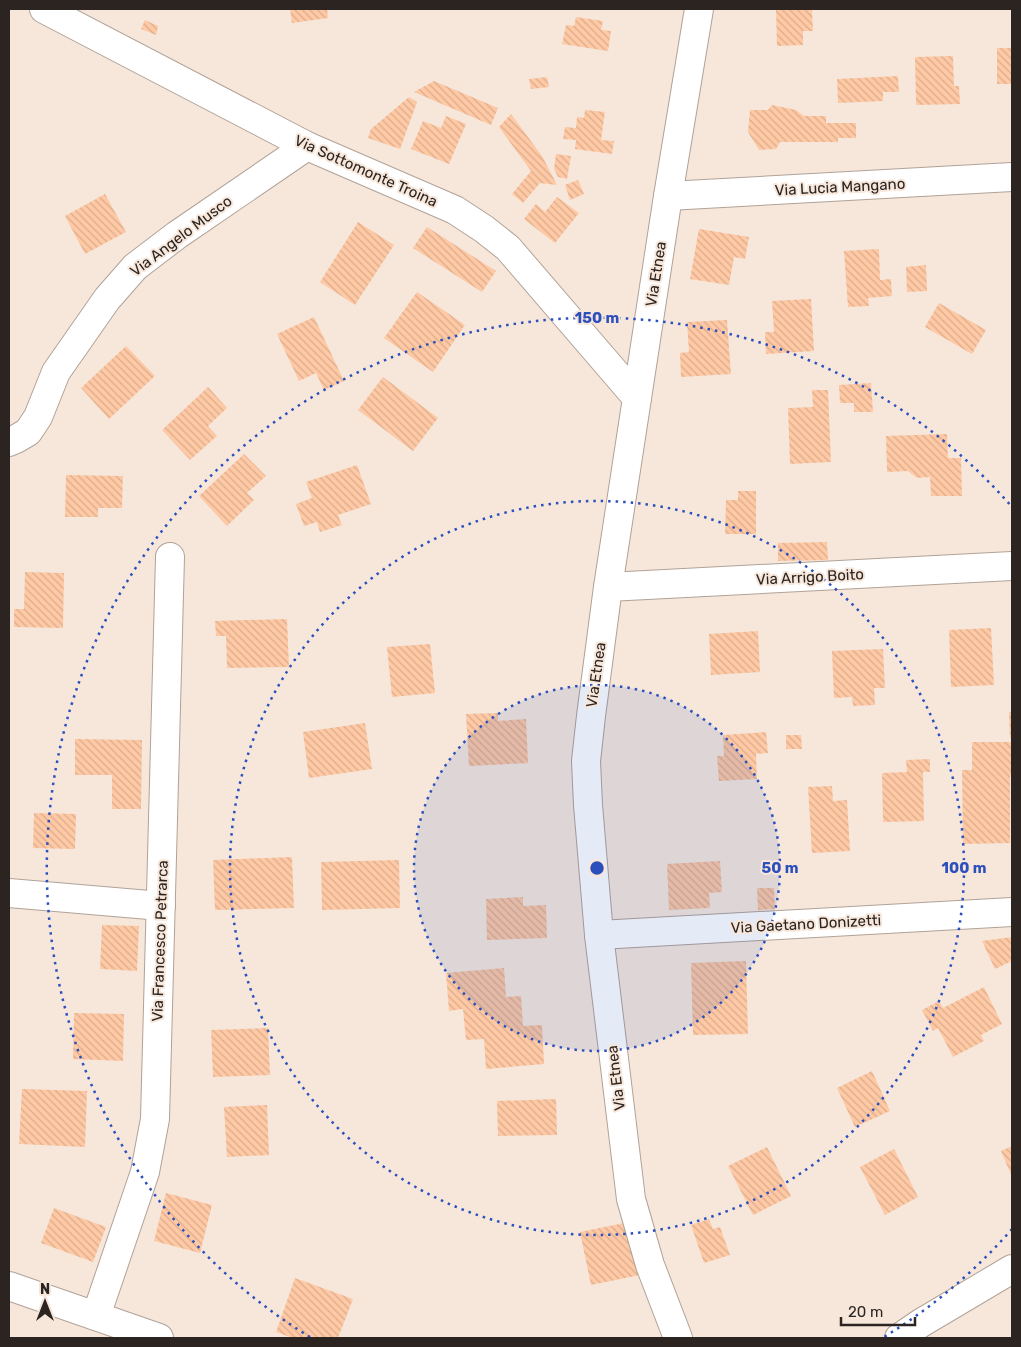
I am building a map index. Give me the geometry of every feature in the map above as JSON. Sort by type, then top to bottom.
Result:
[{"type":"street","name":"Via Sottomonte Troina","points":[[44,9],[307,146],[455,210],[484,229],[508,248],[637,398]]},
{"type":"street","name":"Via Etnea","points":[[678,1338],[650,1265],[631,1199],[599,935],[586,761],[608,587],[668,196],[699,9]]},
{"type":"street","name":"Via Angelo Musco","points":[[9,442],[28,432],[38,416],[56,372],[107,299],[135,267],[307,146]]},
{"type":"street","name":"Via Lucia Mangano","points":[[668,196],[1012,177]]},
{"type":"street","name":"Via Francesco Petrarca","points":[[96,1316],[145,1172],[155,1119],[170,557]]},
{"type":"street","name":"Via Arrigo Boito","points":[[608,587],[1012,566]]},
{"type":"street","points":[[9,893],[161,906]]},
{"type":"street","name":"Via Gaetano Donizetti","points":[[599,935],[1012,912]]},
{"type":"street","points":[[899,1338],[920,1323],[1012,1269]]},
{"type":"street","points":[[9,1286],[160,1338]]},
{"type":"building","points":[[290,9],[327,9],[328,18],[292,23]]},
{"type":"building","points":[[776,9],[812,9],[813,31],[803,31],[803,45],[777,46]]},
{"type":"building","points":[[576,17],[603,21],[601,30],[611,31],[608,51],[562,44],[566,25],[574,26]]},
{"type":"building","points":[[145,20],[158,26],[156,35],[141,29]]},
{"type":"building","points":[[997,48],[1012,48],[1012,84],[997,84]]},
{"type":"building","points":[[953,56],[954,86],[959,86],[960,104],[916,105],[915,57]]},
{"type":"building","points":[[898,76],[899,92],[883,92],[883,101],[838,103],[837,79]]},
{"type":"building","points":[[547,77],[549,87],[531,89],[529,79]]},
{"type":"building","points":[[434,81],[498,108],[491,125],[414,92]]},
{"type":"building","points":[[409,97],[417,102],[400,149],[368,138],[371,129]]},
{"type":"building","points":[[772,105],[796,110],[804,116],[826,116],[826,123],[856,123],[856,138],[838,138],[838,142],[780,142],[776,149],[759,150],[748,132],[750,110],[768,110]]},
{"type":"building","points":[[585,110],[605,112],[601,140],[614,141],[612,154],[575,149],[576,140],[563,139],[565,127],[576,128],[577,117],[584,118]]},
{"type":"building","points":[[511,114],[542,156],[557,185],[540,183],[523,203],[512,194],[531,171],[499,127]]},
{"type":"building","points":[[446,116],[466,124],[449,164],[411,149],[423,121],[441,128]]},
{"type":"building","points":[[556,154],[571,156],[567,179],[558,177],[554,169]]},
{"type":"building","points":[[578,180],[584,194],[570,200],[565,185]]},
{"type":"building","points":[[105,194],[126,232],[85,254],[65,216]]},
{"type":"building","points":[[557,197],[579,213],[555,243],[524,219],[536,204],[545,212]]},
{"type":"building","points":[[358,222],[394,245],[355,305],[320,282]]},
{"type":"building","points":[[427,227],[496,271],[482,292],[413,248]]},
{"type":"building","points":[[699,229],[749,237],[745,259],[734,257],[729,285],[690,279]]},
{"type":"building","points":[[879,249],[880,280],[891,279],[892,296],[868,298],[869,306],[848,307],[844,251]]},
{"type":"building","points":[[926,265],[927,291],[907,292],[906,267]]},
{"type":"building","points":[[417,292],[465,325],[433,372],[384,338]]},
{"type":"building","points":[[811,299],[814,351],[766,354],[765,332],[774,332],[772,301]]},
{"type":"building","points":[[939,303],[986,330],[972,354],[925,327]]},
{"type":"building","points":[[314,317],[344,381],[324,390],[316,373],[299,381],[277,334]]},
{"type":"building","points":[[727,320],[731,374],[681,377],[680,353],[689,352],[687,322]]},
{"type":"building","points":[[126,346],[155,376],[109,419],[81,388]]},
{"type":"building","points":[[383,377],[438,418],[413,451],[358,410]]},
{"type":"building","points":[[871,383],[873,412],[854,412],[854,403],[840,403],[839,385]]},
{"type":"building","points":[[208,387],[227,408],[208,426],[217,436],[190,460],[162,430]]},
{"type":"building","points":[[812,390],[828,390],[831,462],[790,464],[788,408],[813,407]]},
{"type":"building","points":[[947,434],[948,458],[961,458],[962,496],[931,496],[930,477],[917,478],[908,471],[887,472],[886,436]]},
{"type":"building","points":[[244,454],[266,476],[247,493],[254,500],[227,526],[199,496]]},
{"type":"building","points":[[357,465],[371,504],[338,515],[342,525],[320,532],[317,522],[304,526],[296,504],[312,498],[306,482]]},
{"type":"building","points":[[66,475],[123,476],[122,508],[98,508],[98,517],[65,517]]},
{"type":"building","points":[[738,491],[756,491],[756,534],[725,534],[726,500],[738,500]]},
{"type":"building","points":[[827,542],[828,560],[778,561],[778,543]]},
{"type":"building","points":[[25,572],[64,573],[63,628],[14,627],[14,609],[24,609]]},
{"type":"building","points":[[287,619],[289,667],[227,668],[226,636],[216,636],[215,621]]},
{"type":"building","points":[[991,628],[994,685],[951,687],[949,630]]},
{"type":"building","points":[[758,631],[760,672],[711,675],[709,634]]},
{"type":"building","points":[[430,644],[435,693],[392,697],[387,647]]},
{"type":"building","points":[[883,649],[885,688],[874,688],[875,705],[853,706],[852,697],[834,698],[832,651]]},
{"type":"building","points":[[1009,712],[1012,712],[1012,738],[1010,738]]},
{"type":"building","points":[[498,713],[498,721],[526,719],[528,763],[469,766],[466,714]]},
{"type":"building","points":[[365,723],[372,769],[309,778],[303,732]]},
{"type":"building","points":[[766,732],[768,753],[756,754],[757,779],[719,781],[717,756],[724,756],[723,735]]},
{"type":"building","points":[[786,735],[801,735],[802,749],[786,749]]},
{"type":"building","points":[[75,739],[142,740],[141,809],[112,809],[112,775],[75,775]]},
{"type":"building","points":[[972,742],[1012,742],[1010,843],[963,844],[962,770],[972,770]]},
{"type":"building","points":[[930,759],[930,772],[923,772],[924,821],[883,822],[882,773],[907,772],[906,760]]},
{"type":"building","points":[[832,786],[833,801],[847,800],[850,851],[812,853],[808,787]]},
{"type":"building","points":[[34,813],[76,814],[75,849],[33,848]]},
{"type":"building","points":[[292,857],[294,908],[215,910],[213,860]]},
{"type":"building","points":[[399,860],[400,908],[322,910],[321,862]]},
{"type":"building","points":[[720,861],[722,892],[709,893],[710,908],[669,910],[667,864]]},
{"type":"building","points":[[757,888],[774,888],[775,909],[758,910]]},
{"type":"building","points":[[523,897],[523,906],[546,905],[547,938],[487,940],[486,899]]},
{"type":"building","points":[[102,925],[139,926],[137,971],[100,969]]},
{"type":"building","points":[[1012,937],[1012,961],[995,969],[982,941]]},
{"type":"building","points":[[746,961],[748,1034],[693,1035],[691,963]]},
{"type":"building","points":[[504,968],[506,997],[521,996],[523,1026],[542,1025],[544,1064],[486,1069],[484,1039],[466,1040],[463,1009],[449,1011],[446,973]]},
{"type":"building","points":[[984,987],[1002,1024],[981,1035],[984,1041],[953,1057],[938,1028],[933,1031],[922,1010],[939,1001],[943,1008]]},
{"type":"building","points":[[74,1013],[124,1014],[123,1061],[73,1059]]},
{"type":"building","points":[[268,1028],[270,1075],[213,1077],[211,1030]]},
{"type":"building","points":[[872,1071],[890,1111],[855,1127],[837,1088]]},
{"type":"building","points":[[22,1089],[87,1091],[85,1147],[19,1144]]},
{"type":"building","points":[[556,1099],[557,1135],[498,1136],[497,1101]]},
{"type":"building","points":[[267,1105],[269,1155],[227,1157],[224,1107]]},
{"type":"building","points":[[1012,1146],[1012,1177],[1001,1151]]},
{"type":"building","points":[[767,1147],[791,1196],[753,1215],[728,1166]]},
{"type":"building","points":[[894,1149],[918,1197],[885,1215],[860,1167]]},
{"type":"building","points":[[166,1193],[212,1205],[200,1253],[154,1241]]},
{"type":"building","points":[[54,1208],[106,1227],[93,1262],[41,1243]]},
{"type":"building","points":[[709,1219],[713,1229],[720,1227],[730,1255],[704,1263],[691,1225]]},
{"type":"building","points":[[629,1222],[640,1275],[591,1285],[580,1232]]},
{"type":"building","points":[[295,1278],[353,1299],[338,1338],[293,1338],[276,1332]]}]
